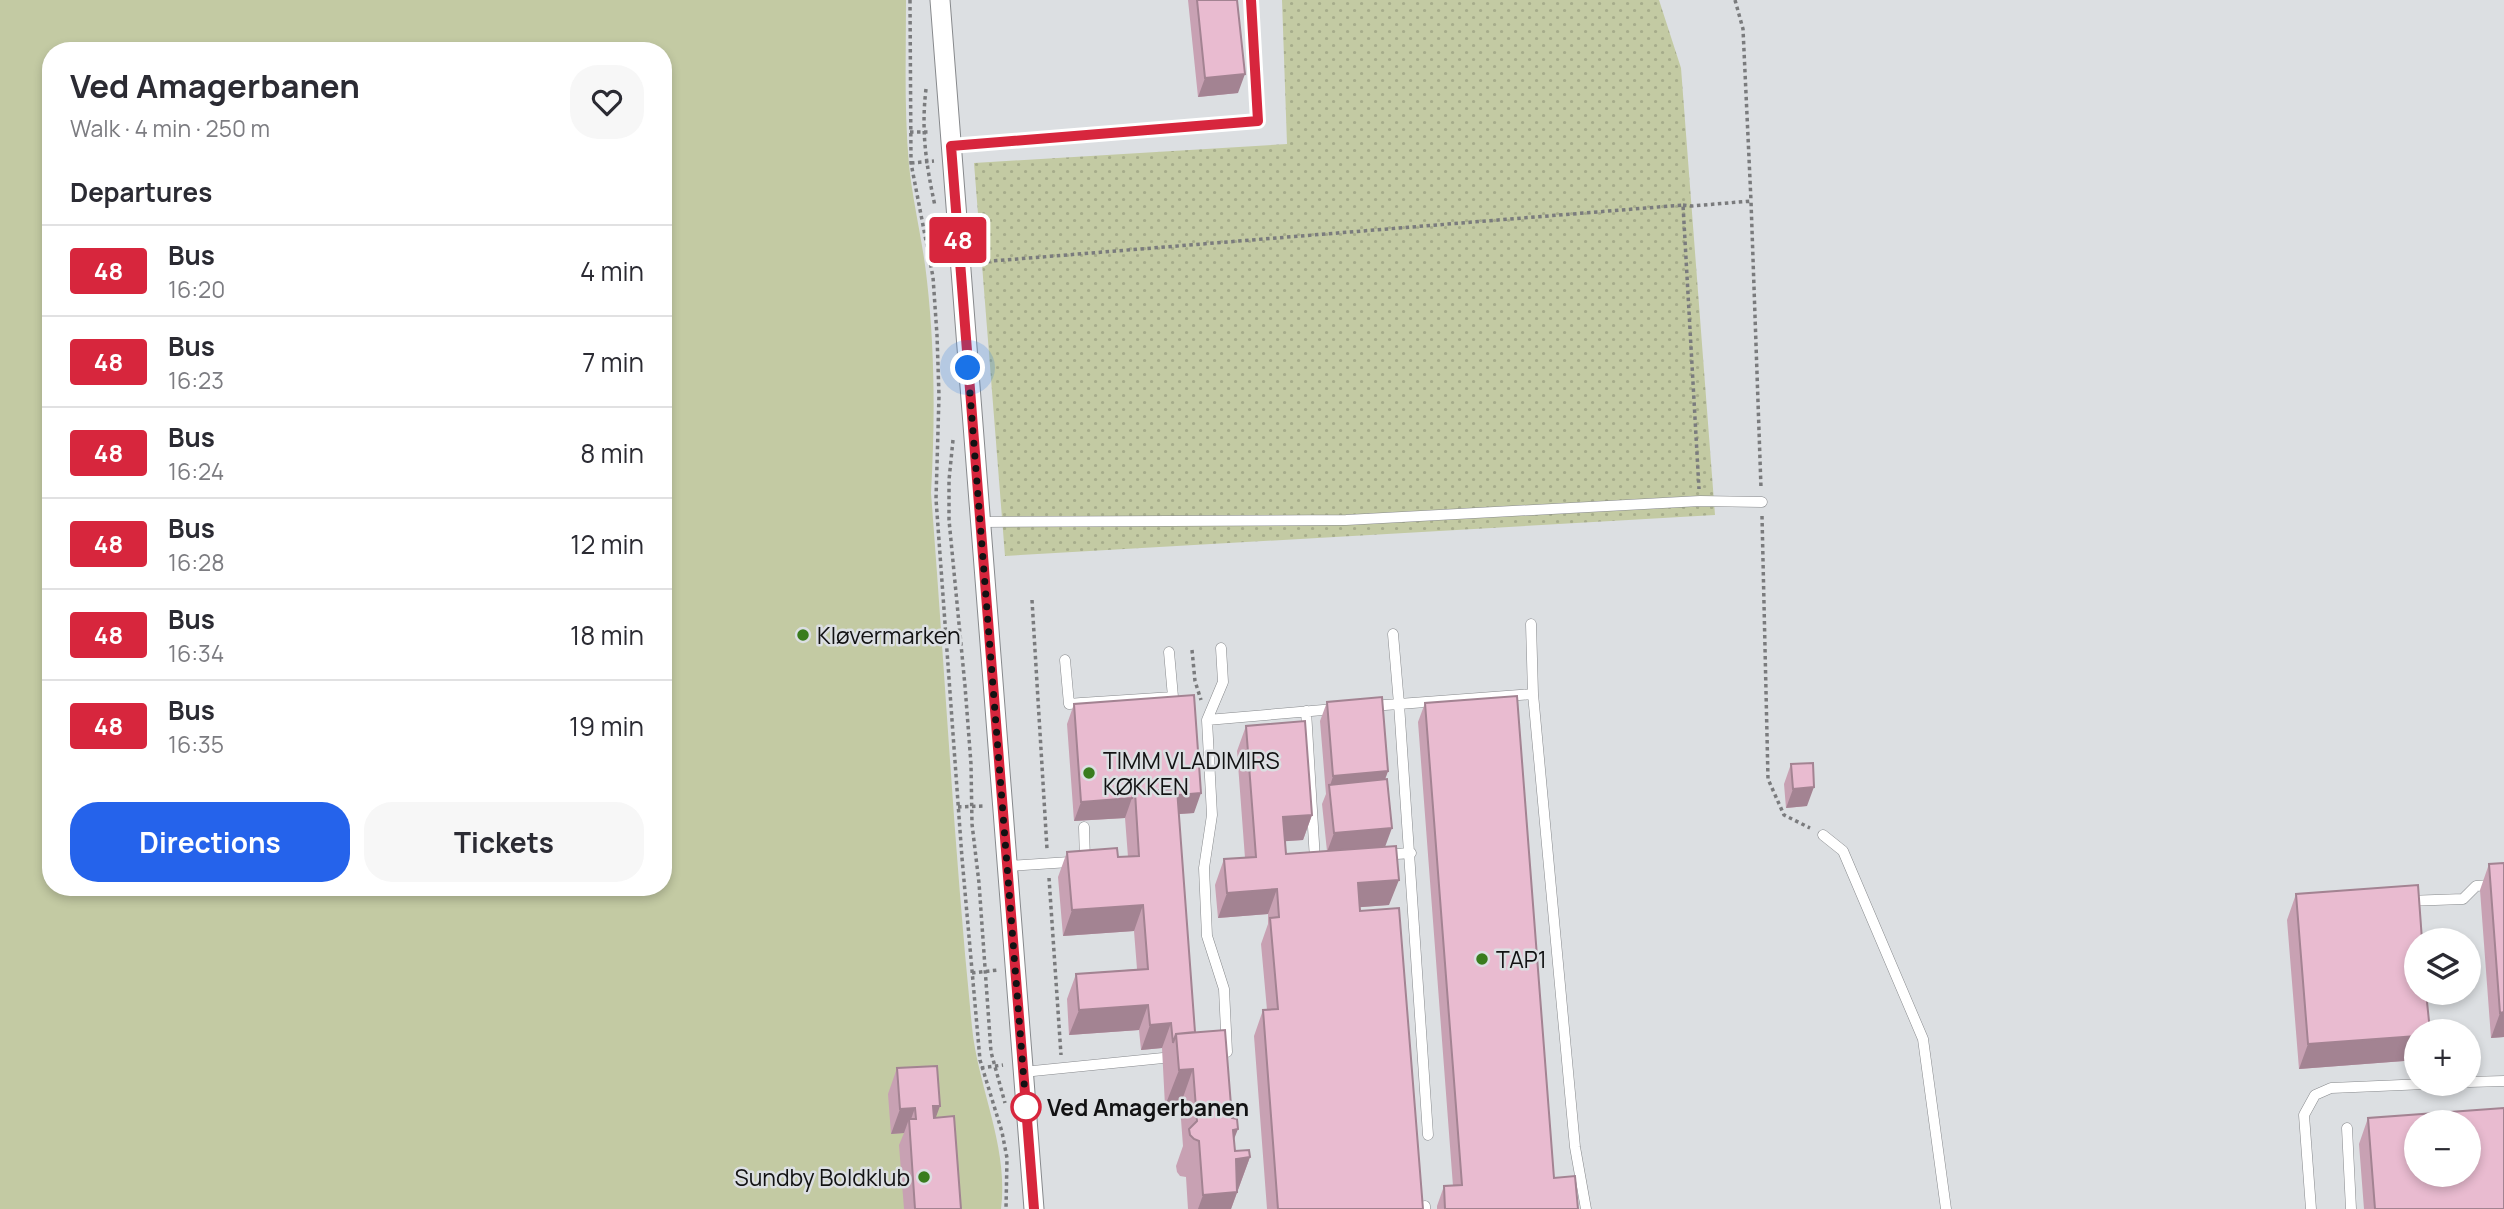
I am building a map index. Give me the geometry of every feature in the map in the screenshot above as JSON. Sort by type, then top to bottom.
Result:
[{"type":"street","points":[[940,0],[1034,1209]]},
{"type":"lane","points":[[951,146],[1258,121],[1251,0]]},
{"type":"lane","points":[[980,522],[1346,520],[1700,501],[1762,502]]},
{"type":"lane","points":[[1531,624],[1533,694],[1575,1147],[1586,1209]]},
{"type":"lane","points":[[1393,634],[1411,853],[1428,1135]]},
{"type":"lane","points":[[1213,1053],[1227,1052],[1224,989],[1207,936],[1204,868],[1212,815],[1207,720],[1223,682],[1221,648]]},
{"type":"lane","points":[[1065,660],[1069,704],[1173,697],[1169,652]]},
{"type":"lane","points":[[1360,707],[1533,694]]},
{"type":"lane","points":[[1207,720],[1346,708]]},
{"type":"lane","points":[[1306,711],[1315,860],[1329,859]]},
{"type":"lane","points":[[1007,866],[1085,861],[1084,827]]},
{"type":"lane","points":[[1823,835],[1843,851],[1923,1039],[1946,1209]]},
{"type":"lane","points":[[1370,856],[1411,853]]},
{"type":"lane","points":[[2397,902],[2463,899],[2476,886],[2504,884]]},
{"type":"lane","points":[[1023,1072],[1163,1058]]},
{"type":"lane","points":[[2481,1082],[2504,1081]]},
{"type":"lane","points":[[2311,1209],[2304,1115],[2315,1095],[2331,1088],[2404,1085]]},
{"type":"lane","points":[[2347,1128],[2351,1209]]},
{"type":"path","points":[[911,0],[911,163],[933,277],[939,396],[936,499],[958,807],[981,1068],[1002,1132],[1007,1158],[1006,1209]]},
{"type":"path","points":[[1735,0],[1743,29],[1751,201],[1762,502],[1768,779],[1784,815],[1823,835]]},
{"type":"path","points":[[926,82],[923,132],[935,207]]},
{"type":"path","points":[[911,132],[923,132]]},
{"type":"path","points":[[911,163],[926,161]]},
{"type":"path","points":[[960,265],[1015,257],[1751,201]]},
{"type":"path","points":[[1683,205],[1700,501]]},
{"type":"path","points":[[953,438],[948,480],[949,520],[965,686],[984,971],[994,1066],[1007,1112]]},
{"type":"path","points":[[1032,600],[1062,1068]]},
{"type":"path","points":[[1192,650],[1195,681],[1207,720]]},
{"type":"path","points":[[958,807],[971,807]]},
{"type":"path","points":[[972,972],[984,971]]},
{"type":"path","points":[[981,1068],[994,1066]]},
{"type":"green space","name":"Kløvermarken","points":[[0,0],[906,0],[907,144],[932,334],[934,413],[931,493],[960,894],[975,1050],[1001,1163],[1001,1209],[0,1209]]},
{"type":"green space","points":[[1282,0],[1659,0],[1681,68],[1715,515],[1005,556],[974,163],[1287,144]]},
{"type":"building","points":[[1197,0],[1237,0],[1245,74],[1205,78]]},
{"type":"building","points":[[1194,695],[1201,793],[1178,795],[1177,789],[1135,792],[1132,798],[1081,802],[1074,704]]},
{"type":"building","name":"TAP1","points":[[1517,696],[1554,1178],[1575,1176],[1578,1209],[1445,1209],[1444,1186],[1462,1185],[1425,703]]},
{"type":"building","points":[[1382,697],[1388,771],[1333,776],[1327,702]]},
{"type":"building","points":[[1305,721],[1312,815],[1283,817],[1286,854],[1396,846],[1399,880],[1358,883],[1360,911],[1399,908],[1423,1209],[1278,1209],[1263,1010],[1278,1009],[1270,918],[1279,917],[1277,889],[1227,893],[1224,859],[1256,857],[1246,726]]},
{"type":"building","points":[[1813,763],[1814,787],[1793,789],[1791,764]]},
{"type":"building","points":[[1387,779],[1392,828],[1334,833],[1329,785]]},
{"type":"building","points":[[1177,789],[1195,1032],[1176,1034],[1173,1043],[1171,1023],[1150,1025],[1148,1005],[1079,1010],[1076,974],[1148,969],[1143,905],[1072,910],[1067,852],[1117,848],[1118,857],[1139,856],[1135,792]]},
{"type":"building","points":[[2504,863],[2504,1012],[2500,1013],[2489,864]]},
{"type":"building","points":[[2418,885],[2421,928],[2404,928],[2404,1005],[2427,1005],[2429,1019],[2404,1019],[2404,1037],[2308,1044],[2296,894]]},
{"type":"building","points":[[1225,1030],[1232,1118],[1237,1119],[1238,1129],[1233,1130],[1235,1151],[1249,1150],[1250,1157],[1236,1159],[1237,1192],[1203,1195],[1199,1141],[1190,1135],[1189,1129],[1197,1121],[1193,1069],[1179,1070],[1176,1034]]},
{"type":"building","points":[[937,1066],[940,1106],[933,1106],[934,1118],[954,1116],[961,1209],[915,1209],[909,1119],[916,1119],[915,1108],[900,1109],[897,1068]]},
{"type":"building","points":[[2504,1108],[2504,1209],[2375,1209],[2368,1118],[2404,1115],[2404,1187],[2481,1187],[2481,1110],[2477,1110]]},
{"type":"bus line","name":"48","points":[[1034,1209],[951,146],[1258,121],[1251,0]]},
{"type":"place","name":"Kløvermarken","points":[[803,635]]},
{"type":"place","name":"TIMM VLADIMIRS KØKKEN","points":[[1089,773]]},
{"type":"place","name":"TAP1","points":[[1482,959]]},
{"type":"place","name":"Ved Amagerbanen","points":[[1026,1107]]},
{"type":"place","name":"Sundby Boldklub","points":[[924,1177]]},
{"type":"route","points":[[968,368],[1026,1107]]}]
